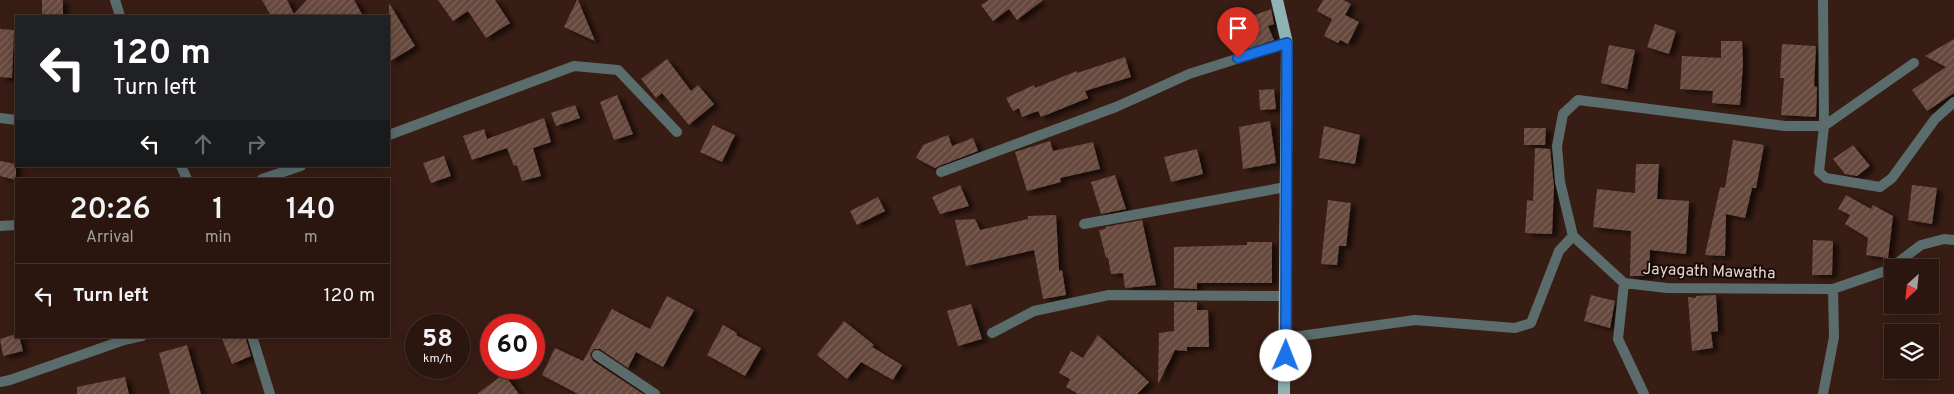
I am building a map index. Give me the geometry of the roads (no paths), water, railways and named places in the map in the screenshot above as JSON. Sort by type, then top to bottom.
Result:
[{"type":"main road","points":[[1277,0],[1287,43],[1286,338],[1284,394]]},
{"type":"street","points":[[114,0],[120,15]]},
{"type":"street","points":[[1823,0],[1824,126],[1820,172],[1826,178],[1880,187],[1892,178],[1935,119],[1954,102]]},
{"type":"street","points":[[941,172],[1116,107],[1188,74],[1287,43]]},
{"type":"street","points":[[1286,338],[1415,320],[1514,328],[1531,323],[1559,252],[1573,236],[1560,182],[1557,146],[1563,114],[1578,100],[1785,126],[1824,126],[1914,63]]},
{"type":"street","points":[[390,135],[574,66],[618,70],[677,132]]},
{"type":"street","points":[[0,118],[15,120]]},
{"type":"street","points":[[265,178],[298,167]]},
{"type":"street","points":[[1084,224],[1286,187]]},
{"type":"street","points":[[0,226],[15,225]]},
{"type":"street","name":"Jayagath Mawatha","points":[[1573,236],[1624,283],[1667,288],[1833,290],[1888,270],[1921,245],[1944,239],[1954,240]]},
{"type":"street","points":[[1624,283],[1618,338],[1644,394]]},
{"type":"street","points":[[1823,394],[1834,337],[1833,290]]},
{"type":"street","points":[[992,333],[1034,311],[1109,295],[1285,296]]},
{"type":"street","points":[[0,382],[133,338]]},
{"type":"street","points":[[253,338],[270,394]]},
{"type":"street","points":[[597,355],[655,394]]}]
